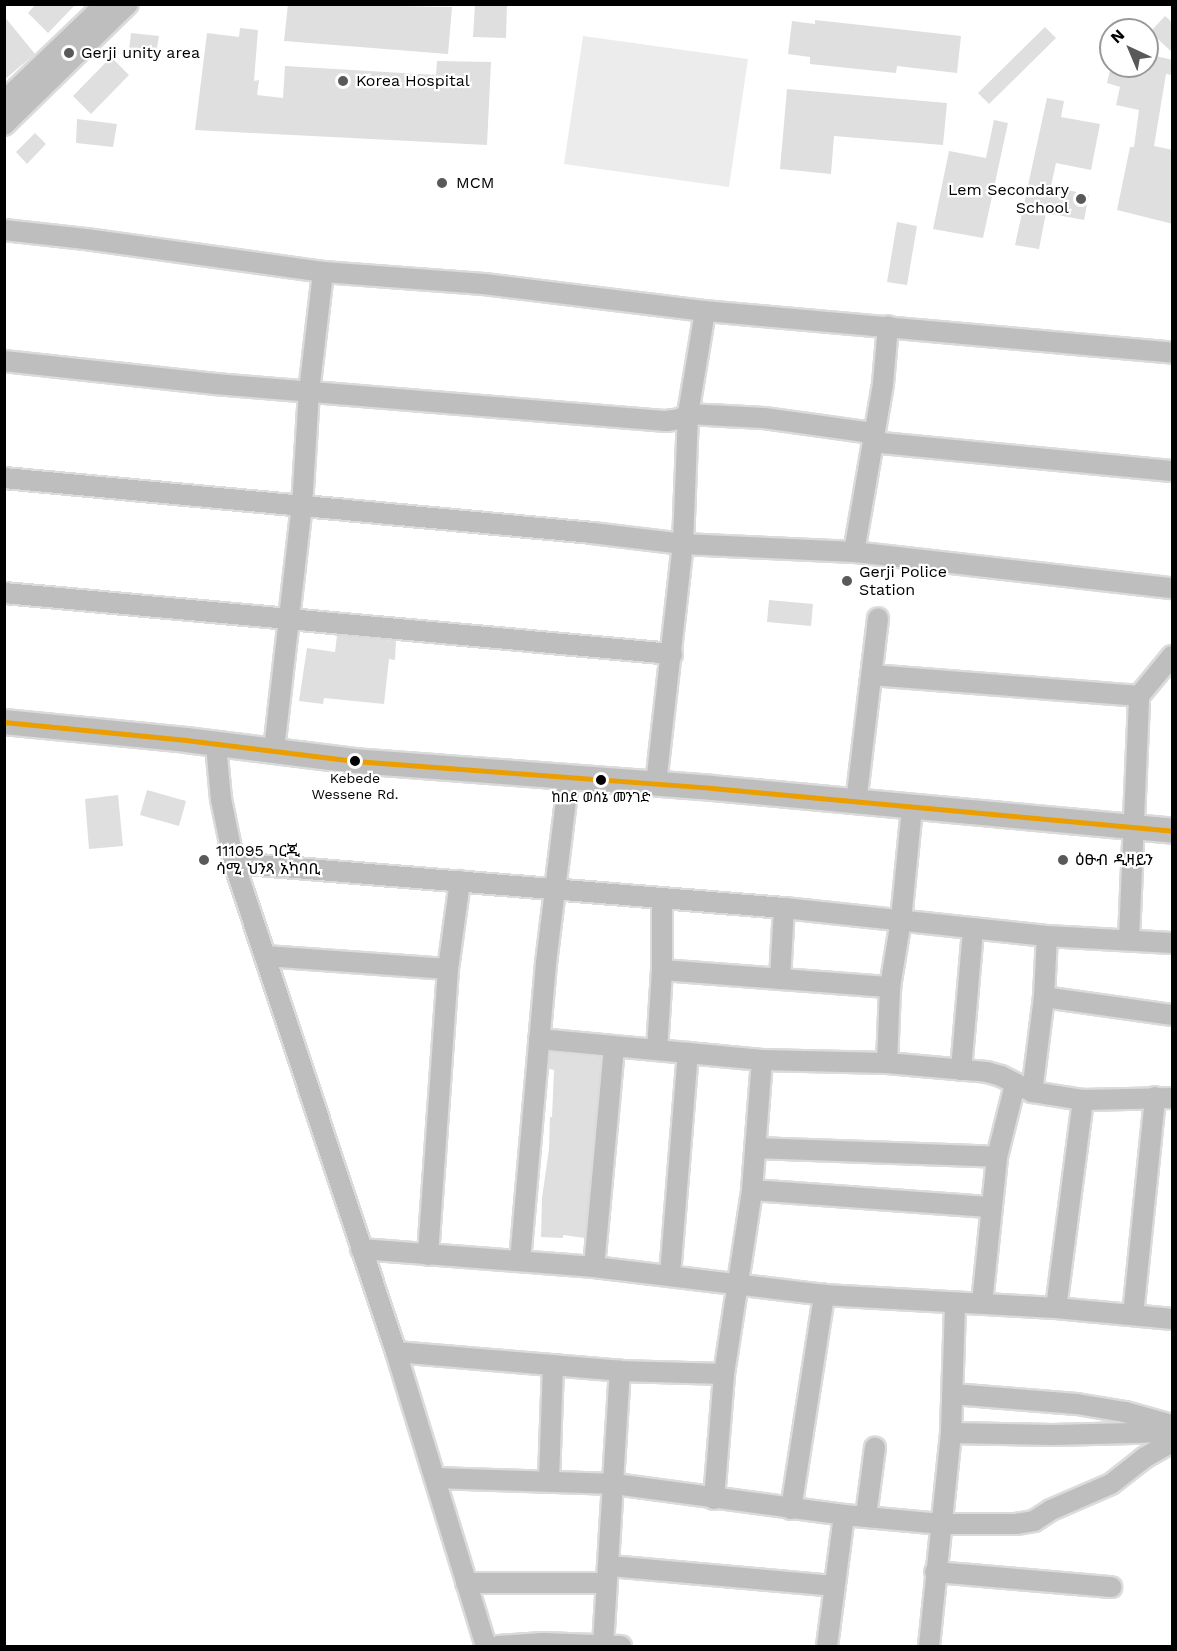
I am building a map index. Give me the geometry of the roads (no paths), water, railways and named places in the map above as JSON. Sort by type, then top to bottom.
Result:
[{"type":"main road","points":[[4,722],[274,750],[355,761],[656,784],[1173,831]]},
{"type":"street","points":[[4,101],[105,4]]},
{"type":"street","points":[[4,125],[128,4]]},
{"type":"street","points":[[4,230],[97,240],[323,272],[484,284],[705,311],[1173,353]]},
{"type":"street","points":[[274,750],[287,618],[302,506],[309,392],[323,272]]},
{"type":"street","points":[[656,784],[683,544],[688,414],[705,311]]},
{"type":"street","points":[[854,552],[883,384],[888,326]]},
{"type":"street","points":[[4,362],[309,392],[372,395],[666,421],[680,419],[688,414],[764,418],[865,432],[881,443],[1173,471]]},
{"type":"street","points":[[4,478],[683,544],[854,552],[1173,588]]},
{"type":"street","points":[[4,593],[672,654]]},
{"type":"street","points":[[856,803],[878,618]]},
{"type":"street","points":[[1129,939],[1138,696],[1173,656]]},
{"type":"street","points":[[872,675],[1138,696]]},
{"type":"street","points":[[216,745],[221,799],[234,863],[396,1352],[486,1647]]},
{"type":"street","points":[[520,1261],[554,889],[569,777]]},
{"type":"street","points":[[886,1063],[890,987],[901,920],[912,807]]},
{"type":"street","points":[[234,863],[784,908],[1047,936],[1173,943]]},
{"type":"street","points":[[428,1255],[448,969],[460,881]]},
{"type":"street","points":[[657,1050],[662,970],[662,898]]},
{"type":"street","points":[[780,979],[784,908]]},
{"type":"street","points":[[962,1070],[973,929]]},
{"type":"street","points":[[982,1303],[997,1157],[1024,1089],[1044,997],[1047,936]]},
{"type":"street","points":[[265,956],[448,969]]},
{"type":"street","points":[[662,970],[890,987]]},
{"type":"street","points":[[1044,997],[1173,1014]]},
{"type":"street","points":[[539,1039],[762,1060],[886,1063],[962,1070],[1001,1076],[1024,1089],[1083,1100],[1164,1097],[1133,1315]]},
{"type":"street","points":[[594,1266],[614,1047]]},
{"type":"street","points":[[670,1275],[688,1053]]},
{"type":"street","points":[[714,1498],[723,1374],[752,1190],[762,1060]]},
{"type":"street","points":[[1056,1308],[1083,1100]]},
{"type":"street","points":[[755,1148],[997,1157]]},
{"type":"street","points":[[752,1190],[991,1207]]},
{"type":"street","points":[[361,1249],[594,1266],[824,1295],[1056,1308],[1173,1319]]},
{"type":"street","points":[[791,1509],[824,1295]]},
{"type":"street","points":[[929,1647],[951,1433],[955,1304]]},
{"type":"street","points":[[396,1352],[620,1371],[723,1374]]},
{"type":"street","points":[[549,1480],[554,1365]]},
{"type":"street","points":[[498,1647],[543,1643],[610,1646],[608,1574],[620,1371]]},
{"type":"street","points":[[953,1394],[1077,1404],[1125,1412],[1173,1425]]},
{"type":"street","points":[[951,1433],[1053,1435],[1173,1432]]},
{"type":"street","points":[[435,1478],[615,1484],[844,1515],[941,1524],[1028,1524],[1051,1510],[1111,1484],[1144,1458],[1173,1442]]},
{"type":"street","points":[[866,1516],[875,1448]]},
{"type":"street","points":[[827,1647],[833,1586],[844,1515]]},
{"type":"street","points":[[935,1572],[1111,1587]]},
{"type":"street","points":[[466,1583],[608,1574],[833,1586]]},
{"type":"place","name":"Gerji unity area","points":[[69,53]]},
{"type":"place","name":"Korea Hospital","points":[[343,81]]},
{"type":"place","name":"MCM","points":[[442,183]]},
{"type":"place","name":"Lem Secondary School","points":[[1081,199]]},
{"type":"place","name":"Gerji Police Station","points":[[847,581]]},
{"type":"place","name":"Kebede Wessene Rd.","points":[[355,761]]},
{"type":"place","name":"ከበደ ወሰኔ መንገድ","points":[[601,780]]},
{"type":"place","name":"111095 ገርጂ ሳሚ ህንጻ አካባቢ","points":[[204,860]]},
{"type":"place","name":"ዕፁብ ዲዛይን","points":[[1063,860]]}]
